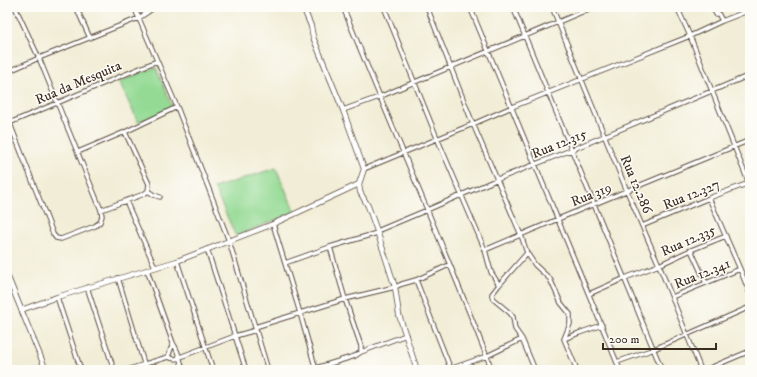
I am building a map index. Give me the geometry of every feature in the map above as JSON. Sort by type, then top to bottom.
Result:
[{"type":"street","points":[[7,116],[8,123],[53,234],[56,238],[60,239],[95,226],[100,222],[102,216],[101,210],[39,58],[15,7]]},
{"type":"street","points":[[76,7],[90,38]]},
{"type":"street","points":[[134,7],[177,107],[229,241],[268,370]]},
{"type":"street","points":[[7,72],[139,18],[155,7]]},
{"type":"street","points":[[303,7],[311,26],[313,37],[343,110],[364,169],[359,184],[360,192],[368,206],[395,287],[399,315],[417,370]]},
{"type":"street","points":[[343,7],[492,370]]},
{"type":"street","points":[[384,7],[437,138],[485,250],[491,272],[498,285]]},
{"type":"street","points":[[427,7],[450,67],[498,179],[527,253],[536,266],[550,279],[561,303],[570,314],[570,324],[564,340],[577,370]]},
{"type":"street","points":[[470,7],[620,370]]},
{"type":"street","points":[[513,7],[662,370]]},
{"type":"street","name":"Rua 12.286","points":[[552,7],[701,370]]},
{"type":"street","points":[[343,110],[379,97],[488,50],[594,7]]},
{"type":"street","points":[[677,7],[749,184]]},
{"type":"street","points":[[713,9],[716,14],[718,13],[722,21]]},
{"type":"street","points":[[364,169],[750,10]]},
{"type":"street","name":"Rua da Mesquita","points":[[8,123],[157,61]]},
{"type":"street","name":"Rua 12.315","points":[[285,263],[377,232],[498,179],[750,75]]},
{"type":"street","points":[[78,152],[125,132],[177,107]]},
{"type":"street","points":[[101,210],[144,194],[148,191],[149,184],[125,132]]},
{"type":"street","name":"Rua 319","points":[[485,250],[750,140]]},
{"type":"street","points":[[21,310],[87,287],[147,270],[229,241],[273,224],[359,184]]},
{"type":"street","name":"Rua 12.327","points":[[642,226],[709,198],[749,184]]},
{"type":"street","points":[[148,191],[160,197]]},
{"type":"street","points":[[709,198],[750,294]]},
{"type":"street","points":[[126,201],[155,267]]},
{"type":"street","points":[[273,224],[316,369],[355,356],[361,352],[406,335]]},
{"type":"street","name":"Rua 12.335","points":[[589,294],[726,236]]},
{"type":"street","points":[[330,247],[345,299],[361,346],[361,352]]},
{"type":"street","points":[[207,249],[246,370]]},
{"type":"street","points":[[691,250],[706,283]]},
{"type":"street","points":[[527,253],[498,285],[492,296],[493,299],[510,312],[513,317],[516,329],[522,339],[534,370]]},
{"type":"street","points":[[177,260],[213,370]]},
{"type":"street","points":[[127,370],[168,357],[177,359],[235,336],[300,313],[416,280],[449,265]]},
{"type":"street","points":[[147,270],[172,343],[177,349],[180,357],[183,370]]},
{"type":"street","name":"Rua 12.341","points":[[672,297],[740,270]]},
{"type":"street","points":[[7,275],[46,370]]},
{"type":"street","points":[[118,278],[146,370]]},
{"type":"street","points":[[416,280],[450,370],[487,356],[522,339]]},
{"type":"street","points":[[87,287],[114,370]]},
{"type":"street","points":[[57,297],[81,370]]},
{"type":"street","points":[[617,362],[654,349],[686,334],[750,308]]},
{"type":"street","points":[[564,340],[602,325]]},
{"type":"street","points":[[168,357],[172,343]]},
{"type":"street","points":[[705,370],[750,351]]},
{"type":"green space","points":[[156,67],[173,108],[138,122],[119,82]]},
{"type":"green space","points":[[276,168],[295,212],[236,236],[214,188]]}]
